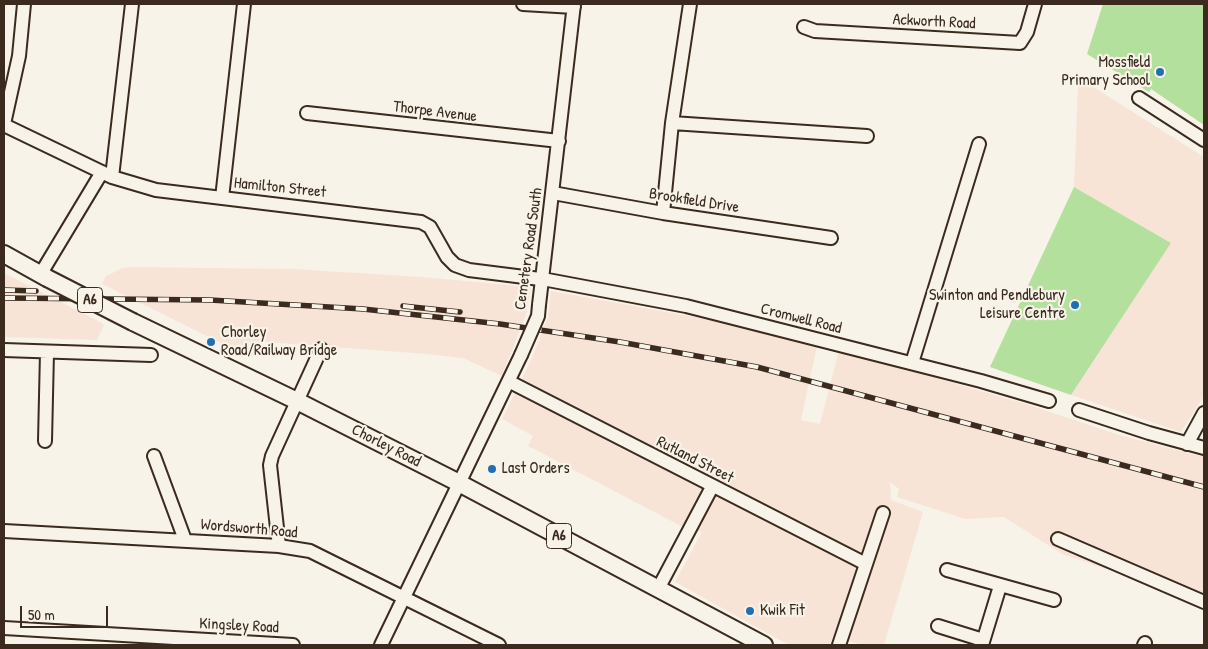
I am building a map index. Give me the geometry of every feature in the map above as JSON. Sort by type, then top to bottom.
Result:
[{"type":"main road","name":"Chorley Road","points":[[4,254],[133,322],[297,401],[459,483],[764,645]]},
{"type":"street","points":[[4,124],[19,56],[24,4]]},
{"type":"street","points":[[44,276],[107,175],[132,4]]},
{"type":"street","points":[[222,198],[244,4]]},
{"type":"street","points":[[523,4],[574,6]]},
{"type":"street","points":[[663,213],[672,123],[690,4]]},
{"type":"street","name":"Ackworth Road","points":[[804,27],[815,31],[1020,43],[1028,32],[1035,4]]},
{"type":"street","name":"Cemetery Road South","points":[[381,645],[510,382],[538,316],[574,6]]},
{"type":"street","points":[[1139,98],[1204,140]]},
{"type":"street","name":"Thorpe Avenue","points":[[307,113],[559,141]]},
{"type":"street","points":[[672,123],[867,136]]},
{"type":"street","name":"Hamilton Street","points":[[4,124],[107,175],[156,190],[421,222],[430,226],[447,257],[455,265],[470,270],[542,279]]},
{"type":"street","points":[[912,363],[979,144]]},
{"type":"street","name":"Brookfield Drive","points":[[553,193],[663,213],[831,238]]},
{"type":"street","name":"Cromwell Road","points":[[542,279],[686,306],[912,363],[1049,401]]},
{"type":"street","points":[[279,546],[270,465],[272,456],[321,349]]},
{"type":"street","points":[[4,350],[151,355]]},
{"type":"street","points":[[45,441],[47,352]]},
{"type":"street","name":"Rutland Street","points":[[510,382],[712,487],[866,564]]},
{"type":"street","points":[[1079,410],[1204,448]]},
{"type":"street","points":[[1187,444],[1204,413]]},
{"type":"street","points":[[154,456],[185,540]]},
{"type":"street","points":[[658,589],[712,487]]},
{"type":"street","points":[[839,645],[882,513]]},
{"type":"street","name":"Wordsworth Road","points":[[4,531],[279,546],[310,551],[499,645]]},
{"type":"street","points":[[1058,539],[1204,602]]},
{"type":"street","points":[[947,570],[1054,600]]},
{"type":"street","points":[[938,626],[982,643],[1000,586]]},
{"type":"street","name":"Kingsley Road","points":[[4,628],[293,645]]},
{"type":"shaded area","points":[[1084,81],[1204,157],[1204,396],[1181,432],[1071,395],[1171,243],[1074,187],[1078,86]]},
{"type":"shaded area","points":[[123,268],[293,269],[422,277],[531,287],[526,314],[502,376],[463,358],[427,354],[252,341],[233,349],[102,284],[106,276]]},
{"type":"shaded area","points":[[4,273],[100,322],[104,325],[97,340],[4,337]]},
{"type":"shaded area","points":[[551,291],[717,321],[817,346],[801,420],[820,424],[839,350],[1026,404],[1119,435],[1204,457],[1204,597],[1183,587],[1103,568],[1062,554],[1004,517],[965,519],[897,497],[899,489],[890,482],[891,500],[923,512],[884,645],[863,645],[837,638],[835,645],[789,645],[675,582],[702,532],[681,526],[528,446],[533,436],[502,419],[532,358],[548,317]]},
{"type":"green space","name":"Mossfield Primary School","points":[[1103,4],[1204,4],[1204,125],[1151,89],[1149,92],[1087,54]]},
{"type":"green space","name":"Swinton and Pendlebury Leisure Centre","points":[[1074,187],[1171,243],[1071,395],[990,367]]},
{"type":"railway","points":[[4,290],[36,291]]},
{"type":"railway","points":[[4,298],[210,300],[363,309],[500,324],[620,342],[757,367],[1204,487]]},
{"type":"railway","points":[[403,306],[460,312]]},
{"type":"place","name":"Mossfield Primary School","points":[[1160,72]]},
{"type":"place","name":"Swinton and Pendlebury Leisure Centre","points":[[1075,305]]},
{"type":"place","name":"Chorley Road/Railway Bridge","points":[[211,342]]},
{"type":"place","name":"Last Orders","points":[[492,469]]},
{"type":"place","name":"Kwik Fit","points":[[750,611]]}]
